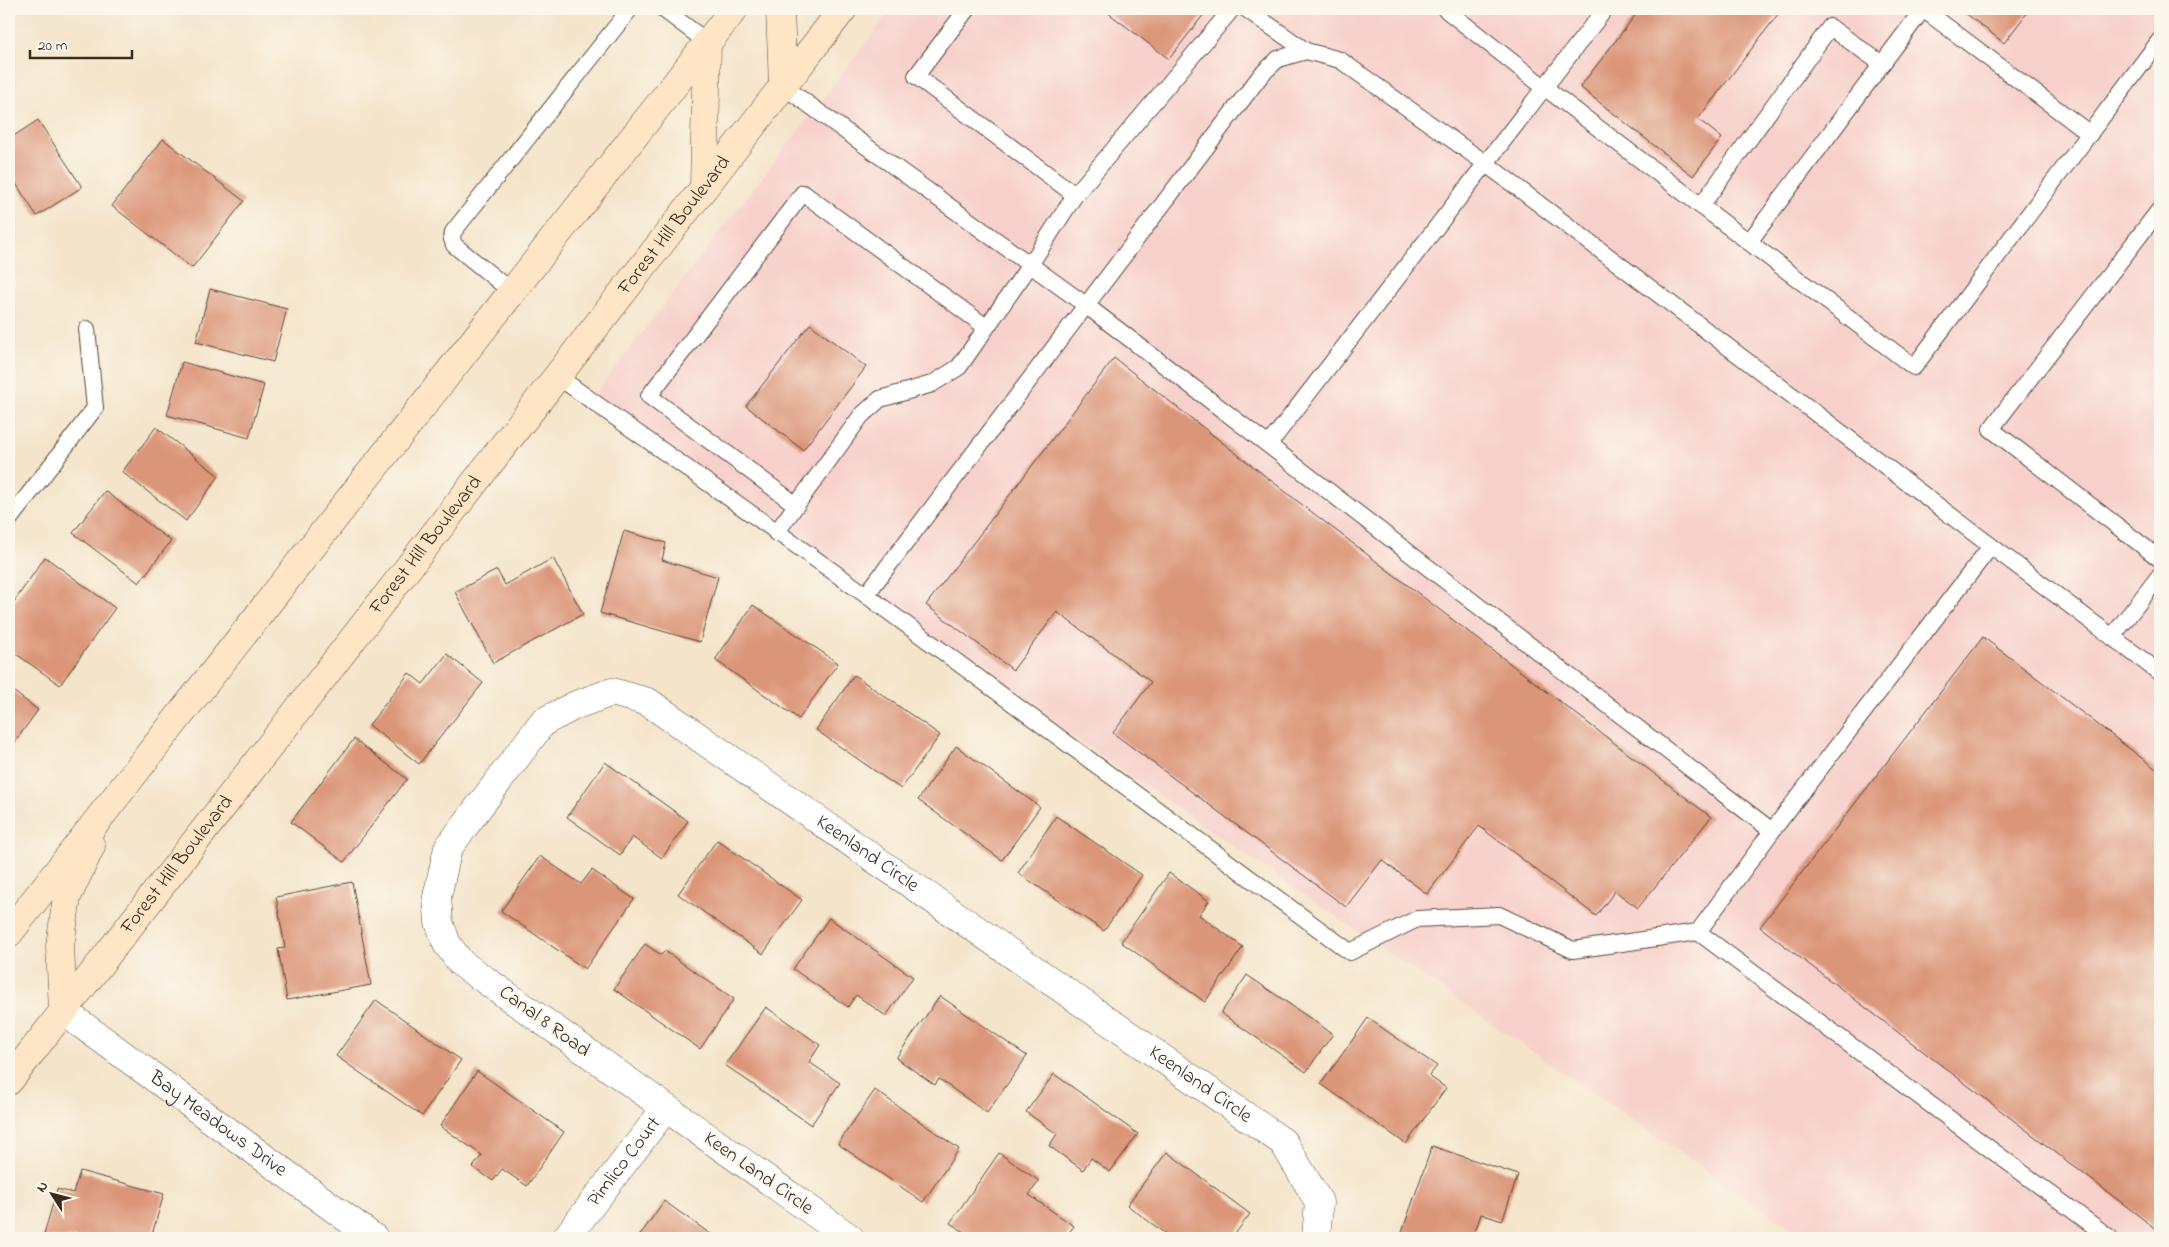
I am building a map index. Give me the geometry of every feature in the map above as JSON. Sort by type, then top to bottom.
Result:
[{"type":"main road","points":[[9,933],[734,9]]},
{"type":"main road","points":[[780,9],[783,86]]},
{"type":"main road","name":"Forest Hill Boulevard","points":[[9,1081],[843,9]]},
{"type":"main road","points":[[704,187],[707,42]]},
{"type":"main road","points":[[63,1010],[60,946],[67,897],[111,804]]},
{"type":"street","name":"Keenland Circle","points":[[439,922],[437,897],[448,848],[543,722],[576,705],[612,692],[648,702],[1284,1142],[1320,1202],[1316,1238]]},
{"type":"street","name":"Canal 8 Road","points":[[439,922],[447,944],[461,963],[665,1109]]},
{"type":"street","name":"Bay Meadows Drive","points":[[63,1010],[374,1238]]},
{"type":"street","name":"Pimlico Court","points":[[566,1238],[665,1109]]},
{"type":"street","name":"Keen Land Circle","points":[[665,1109],[850,1238]]},
{"type":"lane","points":[[512,292],[454,245],[452,239],[454,232],[630,9]]},
{"type":"lane","points":[[663,9],[707,42]]},
{"type":"lane","points":[[967,9],[916,76],[1075,195]]},
{"type":"lane","points":[[776,533],[861,416],[880,399],[932,384],[959,367],[1030,265],[1075,195],[1232,9]]},
{"type":"lane","points":[[1246,9],[1306,51],[1340,60],[1485,163],[2160,673]]},
{"type":"lane","points":[[1445,9],[1544,87],[1914,367],[2160,40]]},
{"type":"lane","points":[[1269,444],[1605,9]]},
{"type":"lane","points":[[1749,242],[1923,9],[2090,134]]},
{"type":"lane","points":[[1701,206],[1830,27],[1882,64]]},
{"type":"lane","points":[[866,595],[1087,306],[1261,74],[1278,60],[1306,51]]},
{"type":"lane","points":[[783,86],[1087,306],[1772,831]]},
{"type":"lane","points":[[796,504],[649,396],[803,193],[986,327]]},
{"type":"lane","points":[[2160,209],[1992,429],[2160,559]]},
{"type":"lane","points":[[9,520],[95,408],[88,329]]},
{"type":"lane","points":[[557,376],[866,595],[1350,952],[1417,919],[1499,915],[1573,950],[1698,932],[2110,1238]]},
{"type":"lane","points":[[1698,932],[1772,831],[1991,546]]},
{"type":"lane","points":[[2112,637],[2160,575]]},
{"type":"shaded area","points":[[892,9],[2160,9],[2160,1238],[1805,1238],[776,533],[595,394]]},
{"type":"building","points":[[1103,9],[1208,9],[1169,59]]},
{"type":"building","points":[[1640,9],[1782,9],[1698,119],[1722,138],[1693,176],[1580,87]]},
{"type":"building","points":[[1960,9],[2030,9],[2004,43]]},
{"type":"building","points":[[38,120],[82,187],[37,216],[9,173],[9,139]]},
{"type":"building","points":[[163,139],[244,201],[192,268],[112,206]]},
{"type":"building","points":[[210,289],[287,309],[273,362],[196,342]]},
{"type":"building","points":[[810,324],[866,367],[803,450],[746,406]]},
{"type":"building","points":[[1114,358],[1296,500],[1711,817],[1638,908],[1615,891],[1596,916],[1479,826],[1427,894],[1382,860],[1346,907],[1113,733],[1151,682],[1057,612],[1013,670],[926,605]]},
{"type":"building","points":[[182,362],[264,385],[249,438],[167,415]]},
{"type":"building","points":[[156,427],[219,476],[186,521],[122,472]]},
{"type":"building","points":[[105,491],[171,541],[139,583],[73,533]]},
{"type":"building","points":[[624,531],[666,543],[662,560],[718,577],[700,642],[600,613]]},
{"type":"building","points":[[45,557],[115,608],[60,685],[9,649],[9,609]]},
{"type":"building","points":[[553,558],[583,614],[493,663],[455,592],[497,570],[505,585]]},
{"type":"building","points":[[753,605],[838,663],[799,719],[715,660]]},
{"type":"building","points":[[1983,637],[2160,772],[2160,1232],[1760,927]]},
{"type":"building","points":[[447,654],[483,683],[419,764],[369,725],[409,673],[423,684]]},
{"type":"building","points":[[854,675],[940,735],[901,789],[816,730]]},
{"type":"building","points":[[9,688],[38,710],[9,750]]},
{"type":"building","points":[[354,739],[407,779],[344,862],[291,822]]},
{"type":"building","points":[[956,746],[1040,807],[1002,860],[918,800]]},
{"type":"building","points":[[605,762],[688,821],[662,858],[632,837],[620,855],[567,817]]},
{"type":"building","points":[[1056,816],[1142,875],[1104,931],[1018,873]]},
{"type":"building","points":[[717,840],[802,900],[763,954],[678,894]]},
{"type":"building","points":[[540,856],[581,884],[592,870],[634,899],[585,969],[501,911]]},
{"type":"building","points":[[1169,873],[1209,901],[1199,915],[1243,947],[1205,1002],[1121,942]]},
{"type":"building","points":[[352,882],[371,985],[287,1000],[278,949],[285,948],[276,897]]},
{"type":"building","points":[[829,918],[913,977],[886,1016],[856,995],[848,1007],[793,969]]},
{"type":"building","points":[[645,944],[661,955],[665,951],[734,999],[700,1049],[614,989]]},
{"type":"building","points":[[1247,975],[1333,1034],[1306,1072],[1221,1013]]},
{"type":"building","points":[[940,996],[1027,1056],[987,1113],[939,1079],[935,1085],[896,1058]]},
{"type":"building","points":[[376,1000],[461,1060],[422,1116],[336,1056]]},
{"type":"building","points":[[766,1007],[820,1045],[809,1062],[840,1083],[811,1125],[725,1065]]},
{"type":"building","points":[[1368,1018],[1437,1066],[1429,1076],[1446,1088],[1406,1144],[1321,1084]]},
{"type":"building","points":[[477,1071],[564,1132],[527,1186],[502,1169],[493,1181],[473,1167],[482,1155],[440,1126]]},
{"type":"building","points":[[1054,1074],[1138,1134],[1110,1172],[1091,1158],[1083,1170],[1049,1146],[1057,1134],[1026,1112]]},
{"type":"building","points":[[875,1090],[959,1149],[923,1202],[838,1144]]},
{"type":"building","points":[[1432,1146],[1518,1175],[1502,1221],[1481,1214],[1473,1238],[1400,1238]]},
{"type":"building","points":[[1167,1152],[1250,1214],[1232,1238],[1171,1238],[1127,1205]]},
{"type":"building","points":[[999,1153],[1039,1181],[1029,1195],[1074,1226],[1065,1238],[973,1238],[950,1223]]},
{"type":"building","points":[[80,1171],[164,1194],[151,1238],[43,1238],[57,1189],[73,1193]]},
{"type":"building","points":[[664,1201],[716,1238],[638,1238]]}]
